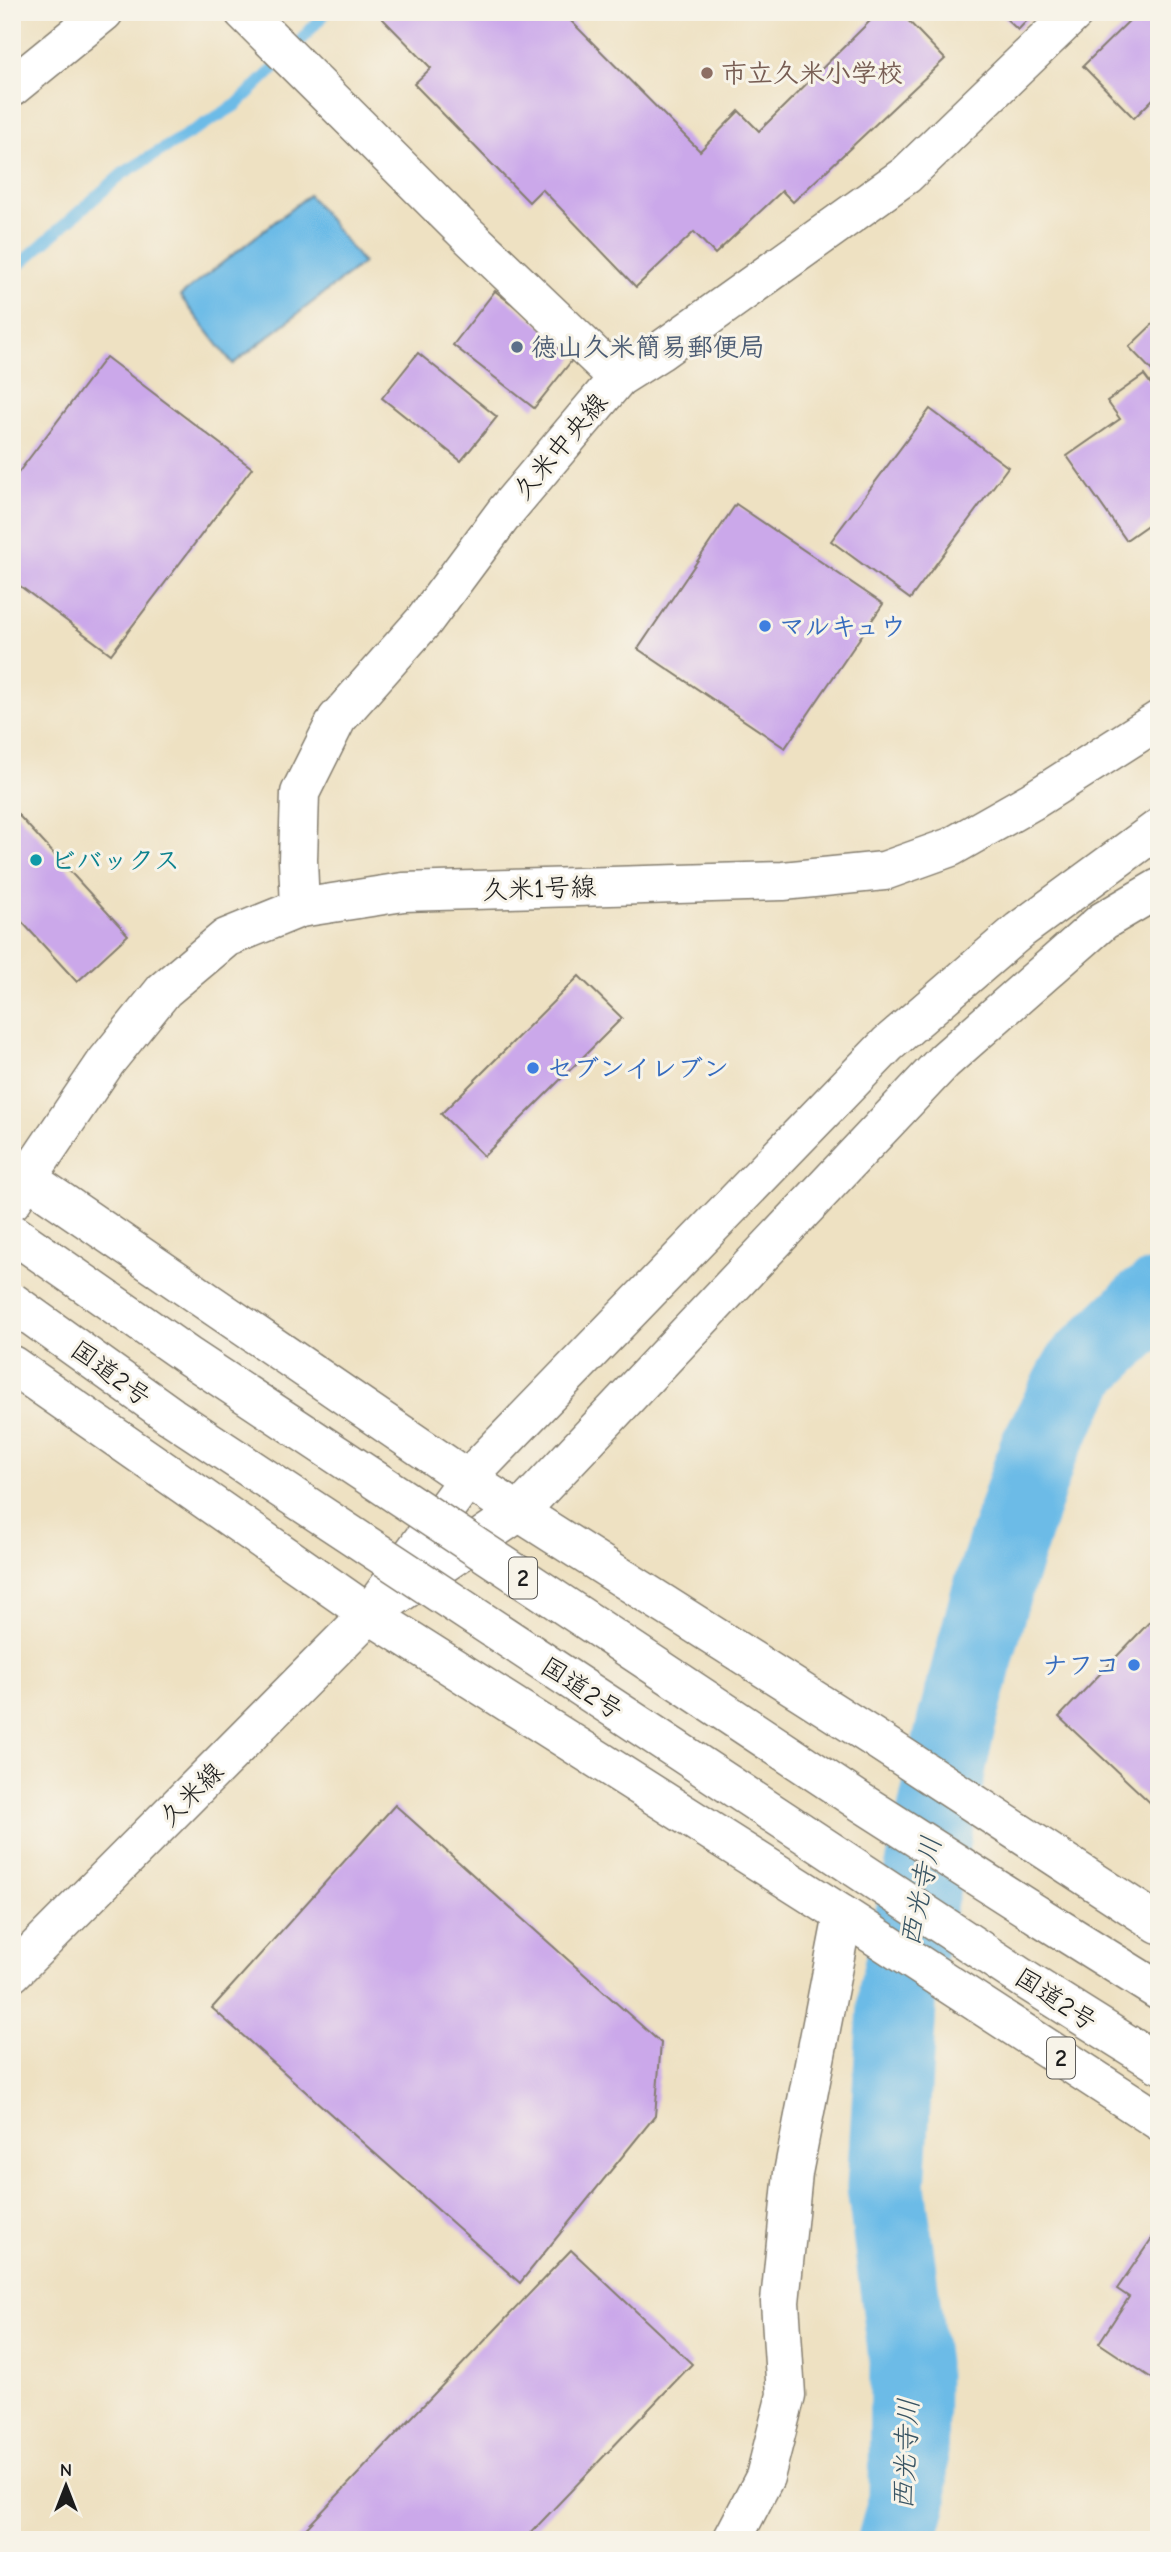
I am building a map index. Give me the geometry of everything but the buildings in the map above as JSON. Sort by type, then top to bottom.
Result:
[{"type":"main road","points":[[12,87],[104,12]]},
{"type":"main road","points":[[243,12],[467,234],[618,378]]},
{"type":"main road","name":"久米中央線","points":[[300,908],[300,793],[337,719],[424,621],[505,512],[618,378],[659,352],[906,175],[1075,12]]},
{"type":"main road","name":"久米1号線","points":[[18,1182],[106,1062],[164,990],[226,938],[300,908],[403,892],[783,881],[884,871],[951,847],[1032,801],[1159,720]]},
{"type":"main road","points":[[369,1614],[467,1479],[888,1044],[1020,930],[1159,828]]},
{"type":"main road","points":[[369,1614],[519,1512],[944,1061],[1103,921],[1159,888]]},
{"type":"main road","name":"2","points":[[18,1182],[467,1479],[872,1736],[1159,1924]]},
{"type":"main road","name":"2","points":[[12,1233],[211,1372],[859,1801],[1159,1991]]},
{"type":"main road","name":"国道2号","points":[[12,1302],[171,1416],[1024,1979],[1159,2064]]},
{"type":"main road","name":"2","points":[[12,1365],[369,1614],[843,1915],[1159,2121]]},
{"type":"main road","name":"久米線","points":[[12,1973],[369,1614]]},
{"type":"main road","points":[[732,2540],[765,2477],[786,2395],[780,2302],[793,2173],[843,1915]]},
{"type":"water","points":[[309,195],[363,263],[233,364],[180,296]]},
{"type":"waterway","points":[[12,271],[122,174],[236,105],[288,55],[326,12]]},
{"type":"waterway","name":"西光寺川","points":[[897,2540],[908,2500],[909,2365],[886,2187],[898,1991],[956,1725],[990,1597],[1038,1451],[1082,1368],[1149,1304],[1159,1298]]},
{"type":"place","name":"市立久米小学校","points":[[707,73]]},
{"type":"place","name":"徳山久米簡易郵便局","points":[[517,347]]},
{"type":"place","name":"マルキュウ","points":[[765,626]]},
{"type":"place","name":"ビバックス","points":[[36,860]]},
{"type":"place","name":"セブンイレブン","points":[[533,1068]]},
{"type":"place","name":"ナフコ","points":[[1134,1665]]}]
